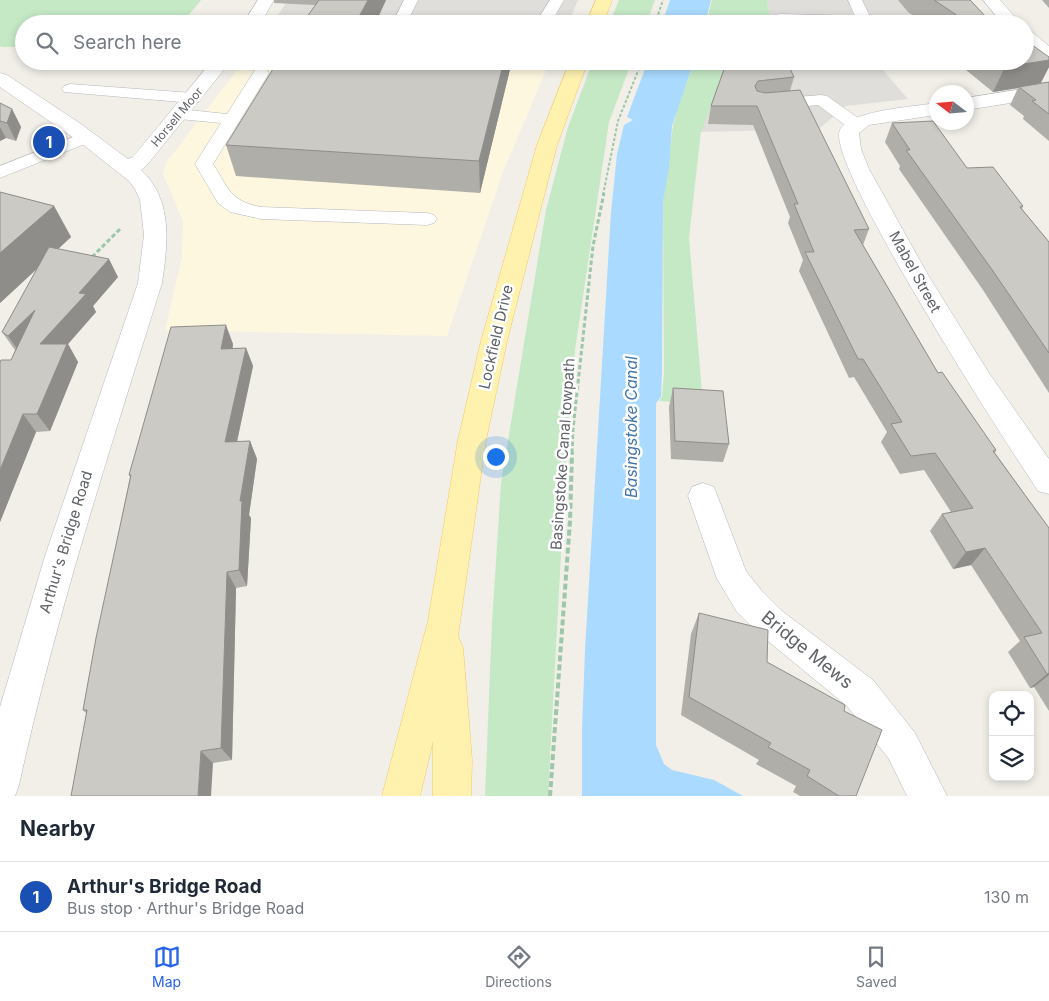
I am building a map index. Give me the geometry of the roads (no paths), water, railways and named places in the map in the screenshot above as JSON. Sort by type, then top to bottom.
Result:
[{"type":"main road","points":[[598,15],[604,0]]},
{"type":"main road","name":"Lockfield Drive","points":[[401,796],[444,621],[472,440],[494,341],[547,145],[576,70]]},
{"type":"main road","name":"Lockfield Drive","points":[[444,621],[453,760],[452,796]]},
{"type":"street","points":[[256,15],[266,0]]},
{"type":"street","points":[[991,0],[1005,15]]},
{"type":"street","points":[[1034,42],[1049,55]]},
{"type":"street","name":"Horsell Moor","points":[[127,168],[140,161],[215,70]]},
{"type":"street","name":"Arthur's Bridge Road","points":[[0,79],[103,148],[127,168],[145,188],[155,216],[154,259],[150,283],[59,565],[17,710],[0,785]]},
{"type":"street","points":[[974,103],[1049,91]]},
{"type":"street","points":[[855,124],[866,120],[929,110]]},
{"type":"street","name":"Mabel Street","points":[[855,124],[849,133],[849,143],[854,158],[902,251],[970,367],[1049,482]]},
{"type":"street","name":"Bridge Mews","points":[[704,496],[733,579],[749,601],[770,622],[860,693],[902,746],[928,796]]},
{"type":"lane","points":[[404,15],[411,0]]},
{"type":"lane","points":[[548,15],[557,0]]},
{"type":"lane","points":[[855,0],[862,15]]},
{"type":"lane","points":[[261,73],[204,164],[226,199],[237,208],[261,213],[427,219]]},
{"type":"lane","points":[[70,89],[193,98]]},
{"type":"lane","points":[[760,105],[821,100],[855,124]]},
{"type":"lane","points":[[179,114],[231,119]]},
{"type":"lane","points":[[0,174],[86,137]]},
{"type":"water","points":[[670,0],[711,0],[707,15],[665,15]]},
{"type":"water","name":"Basingstoke Canal","points":[[645,70],[691,70],[672,126],[669,167],[663,203],[662,372],[661,397],[656,403],[656,745],[664,764],[672,770],[714,780],[743,796],[582,796],[585,650],[611,212],[617,154],[624,125],[633,120],[627,117]]},
{"type":"place","name":"Arthur's Bridge Road","points":[[49,142]]}]
